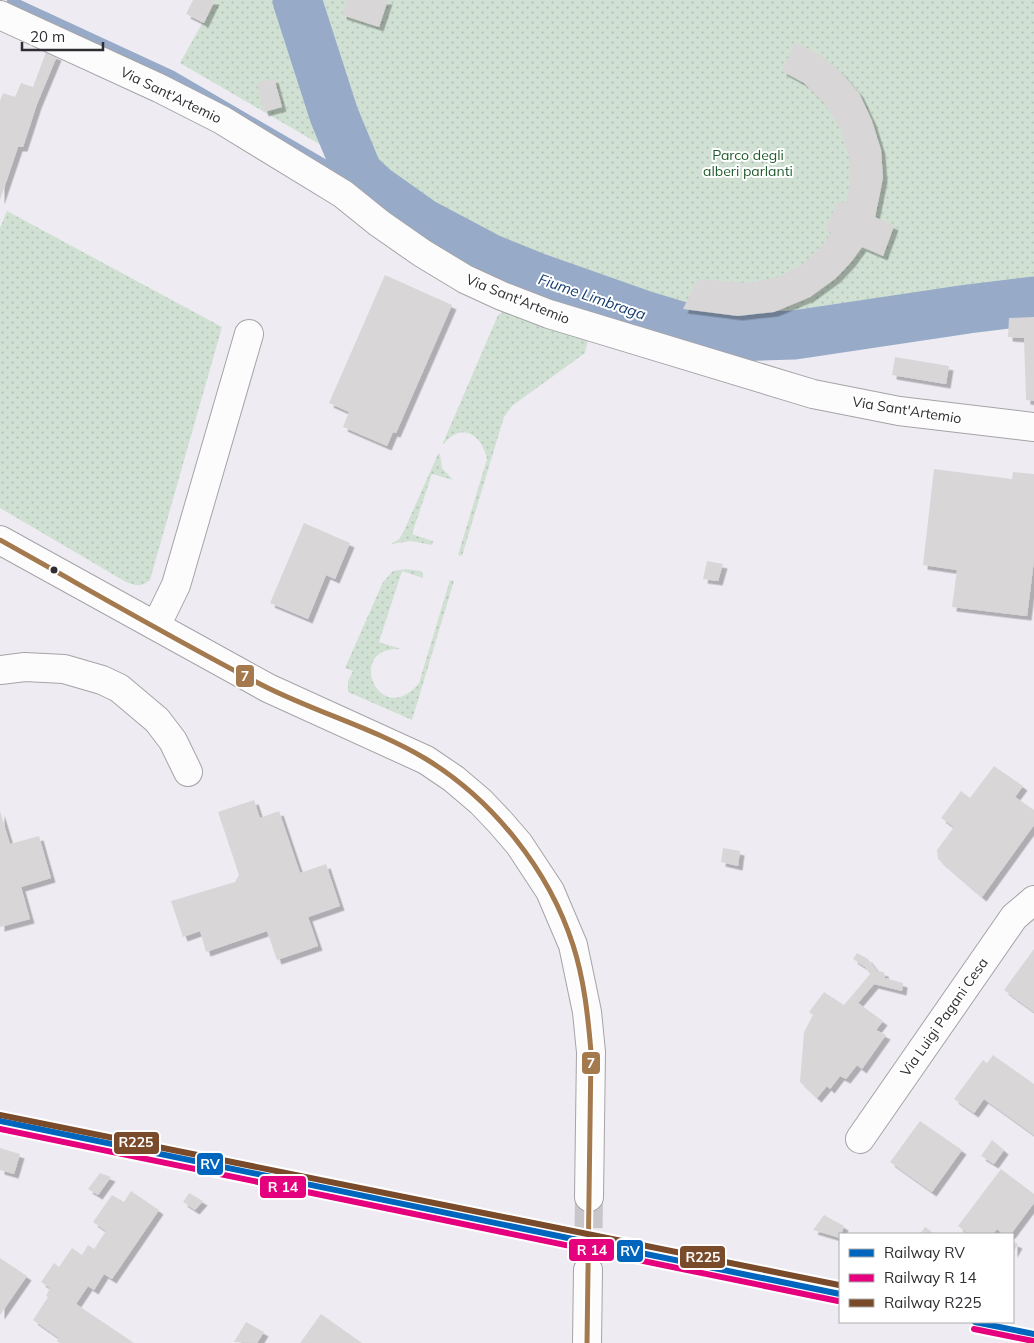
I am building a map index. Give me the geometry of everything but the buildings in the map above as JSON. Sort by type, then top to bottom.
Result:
[{"type":"street","name":"Via Sant'Artemio","points":[[0,15],[159,88],[222,120],[343,194],[378,223],[422,253],[465,279],[502,296],[549,314],[813,394],[899,411],[1034,428]]},
{"type":"street","points":[[156,626],[176,585],[249,334]]},
{"type":"street","points":[[0,540],[268,688],[426,760],[454,779],[481,802],[519,844],[550,891],[572,945],[587,1012],[591,1052],[589,1197]]},
{"type":"street","points":[[0,670],[25,667],[64,669],[102,680],[119,688],[156,720],[173,741],[188,772]]},
{"type":"street","name":"Via Luigi Pagani Cesa","points":[[860,1139],[1014,917],[1034,900]]},
{"type":"street","points":[[588,1270],[588,1343]]},
{"type":"green space","name":"Parco degli alberi parlanti","points":[[215,0],[1034,0],[1034,293],[813,324],[751,328],[709,326],[482,239],[415,199],[364,162],[333,152],[180,63]]},
{"type":"green space","points":[[7,211],[222,327],[150,580],[142,585],[126,582],[0,508],[0,228]]},
{"type":"green space","points":[[504,311],[589,336],[585,353],[512,406],[504,417],[462,556],[458,555],[487,459],[481,443],[470,434],[458,433],[443,443],[498,315]]},
{"type":"green space","points":[[438,454],[440,454],[442,468],[453,480],[432,474],[412,534],[433,541],[432,545],[411,541],[391,544],[399,539],[403,533]]},
{"type":"green space","points":[[406,569],[421,571],[423,578],[402,571],[379,642],[401,649],[384,652],[374,660],[371,671],[374,683],[381,693],[392,698],[405,695],[419,683],[450,580],[454,581],[412,720],[348,692],[348,681],[353,671],[345,668],[383,582],[393,571]]},
{"type":"waterway","points":[[11,0],[173,75],[338,171],[347,174],[358,173]]},
{"type":"waterway","name":"Fiume Limbraga","points":[[297,0],[334,115],[358,173],[375,189],[423,223],[489,258],[536,277],[647,316],[693,330],[733,337],[794,335],[1034,301]]},
{"type":"tunnel","points":[[588,1270],[589,1197]]},
{"type":"rail line","name":"R225","points":[[0,1115],[839,1285]]},
{"type":"rail line","name":"RV","points":[[0,1121],[839,1294]]},
{"type":"rail line","name":"RV","points":[[980,1323],[1034,1334]]},
{"type":"transit line","name":"7","points":[[0,540],[165,633],[266,687],[367,730],[426,759],[474,795],[516,839],[534,864],[563,917],[577,958],[585,998],[591,1052],[587,1343]]},
{"type":"transit line","points":[[0,1129],[838,1301]]},
{"type":"transit line","points":[[974,1329],[1033,1341]]}]
